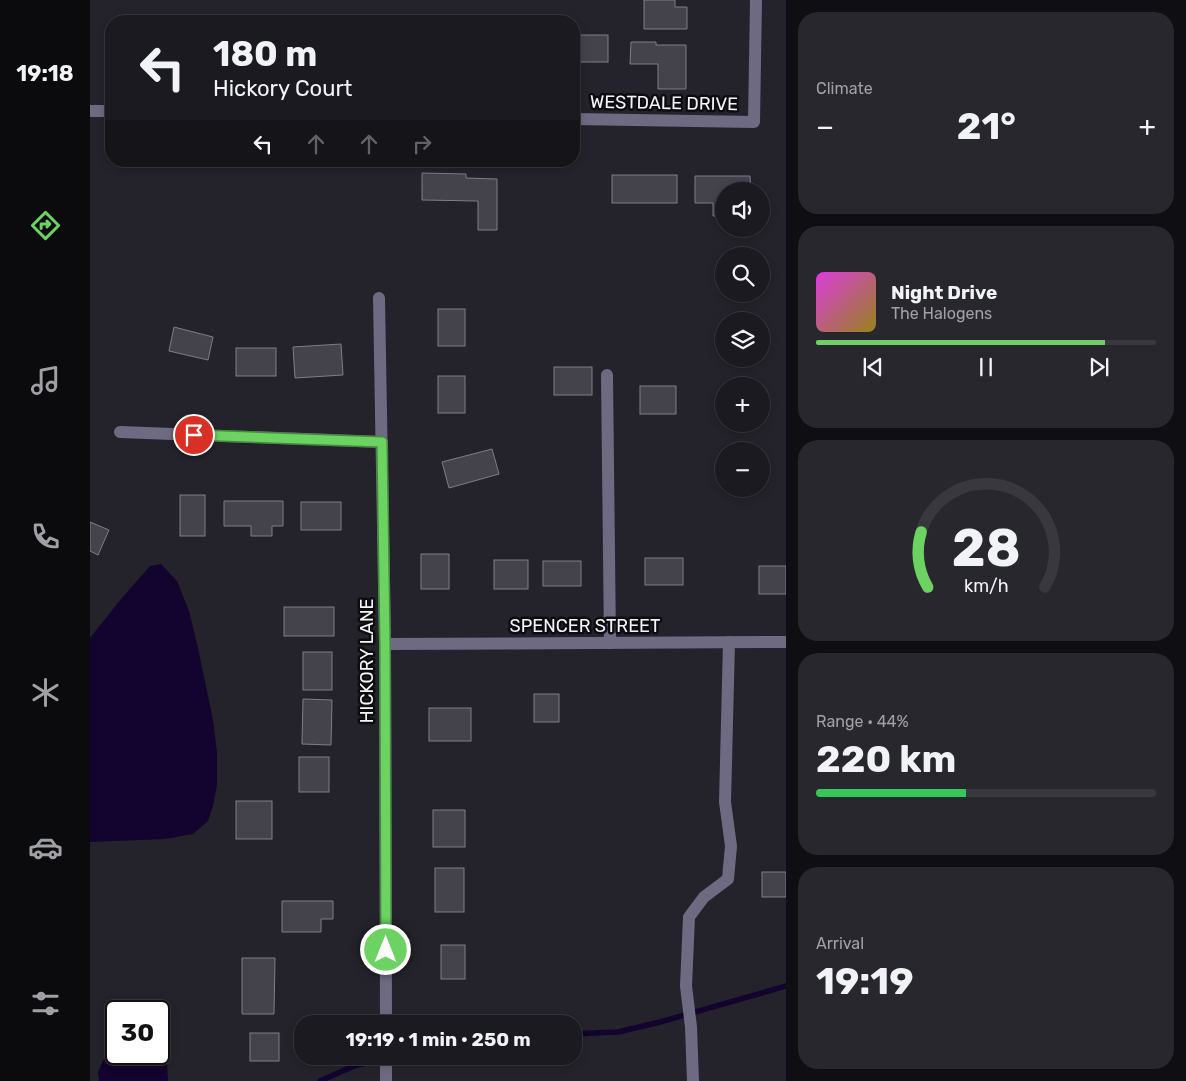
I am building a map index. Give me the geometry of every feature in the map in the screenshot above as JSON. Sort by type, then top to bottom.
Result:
[{"type":"street","name":"WESTDALE DRIVE","points":[[580,119],[754,122],[756,0]]},
{"type":"street","points":[[90,111],[105,111]]},
{"type":"street","name":"HICKORY LANE","points":[[379,298],[385,644],[386,1015]]},
{"type":"street","points":[[607,375],[610,643]]},
{"type":"street","points":[[120,432],[382,442]]},
{"type":"street","points":[[693,1081],[691,1027],[686,986],[689,917],[704,897],[728,879],[731,846],[725,802],[729,642]]},
{"type":"street","name":"SPENCER STREET","points":[[385,644],[786,642]]},
{"type":"street","points":[[386,1065],[386,1081]]},
{"type":"shaded area","points":[[161,564],[177,581],[189,611],[198,648],[213,720],[217,753],[217,785],[213,806],[208,821],[193,834],[165,839],[90,842],[90,638],[150,566]]},
{"type":"shaded area","points":[[105,1056],[105,1065],[167,1065],[168,1081],[99,1081],[98,1072]]},
{"type":"building","points":[[644,0],[675,0],[675,7],[687,7],[687,29],[644,29]]},
{"type":"building","points":[[580,35],[608,35],[608,62],[580,62]]},
{"type":"building","points":[[631,42],[656,42],[656,45],[686,45],[686,89],[658,89],[658,64],[630,64]]},
{"type":"building","points":[[422,173],[466,174],[466,178],[497,179],[497,230],[478,230],[478,201],[422,200]]},
{"type":"building","points":[[612,175],[677,175],[677,203],[612,203]]},
{"type":"building","points":[[695,176],[750,176],[750,182],[715,182],[715,216],[713,216],[713,203],[695,203]]},
{"type":"building","points":[[438,309],[465,309],[465,346],[438,346]]},
{"type":"building","points":[[174,327],[213,337],[208,360],[169,351]]},
{"type":"building","points":[[341,344],[343,375],[295,378],[293,347]]},
{"type":"building","points":[[236,348],[276,348],[276,376],[236,376]]},
{"type":"building","points":[[554,367],[592,367],[592,395],[554,395]]},
{"type":"building","points":[[438,376],[465,376],[465,413],[438,413]]},
{"type":"building","points":[[640,386],[676,386],[676,414],[640,414]]},
{"type":"building","points":[[492,449],[499,474],[449,488],[442,462]]},
{"type":"building","points":[[180,495],[205,495],[205,536],[180,536]]},
{"type":"building","points":[[224,501],[283,501],[283,526],[272,526],[272,536],[251,536],[251,526],[224,526]]},
{"type":"building","points":[[301,502],[341,502],[341,530],[301,530]]},
{"type":"building","points":[[90,522],[109,530],[98,555],[90,551]]},
{"type":"building","points":[[421,554],[449,554],[449,589],[421,589]]},
{"type":"building","points":[[645,558],[683,558],[683,585],[645,585]]},
{"type":"building","points":[[494,560],[528,560],[528,589],[494,589]]},
{"type":"building","points":[[543,561],[581,561],[581,586],[543,586]]},
{"type":"building","points":[[759,566],[786,566],[786,594],[759,594]]},
{"type":"building","points":[[284,607],[334,607],[334,636],[284,636]]},
{"type":"building","points":[[303,652],[332,652],[332,690],[303,690]]},
{"type":"building","points":[[534,694],[559,694],[559,722],[534,722]]},
{"type":"building","points":[[303,699],[332,700],[331,745],[302,744]]},
{"type":"building","points":[[429,708],[471,708],[471,741],[429,741]]},
{"type":"building","points":[[299,757],[329,757],[329,792],[299,792]]},
{"type":"building","points":[[236,801],[272,801],[272,839],[236,839]]},
{"type":"building","points":[[433,810],[465,810],[465,847],[433,847]]},
{"type":"building","points":[[435,868],[464,868],[464,912],[435,912]]},
{"type":"building","points":[[762,872],[786,872],[786,897],[762,897]]},
{"type":"building","points":[[282,901],[333,901],[333,919],[321,919],[321,932],[282,932]]},
{"type":"building","points":[[441,945],[465,945],[465,979],[441,979]]},
{"type":"building","points":[[242,958],[275,958],[274,1014],[242,1014]]},
{"type":"building","points":[[250,1033],[279,1033],[279,1061],[250,1061]]},
{"type":"waterway","points":[[582,1034],[618,1032],[786,986]]},
{"type":"waterway","points":[[320,1081],[358,1065]]},
{"type":"route","points":[[194,435],[382,442],[386,950]]}]
